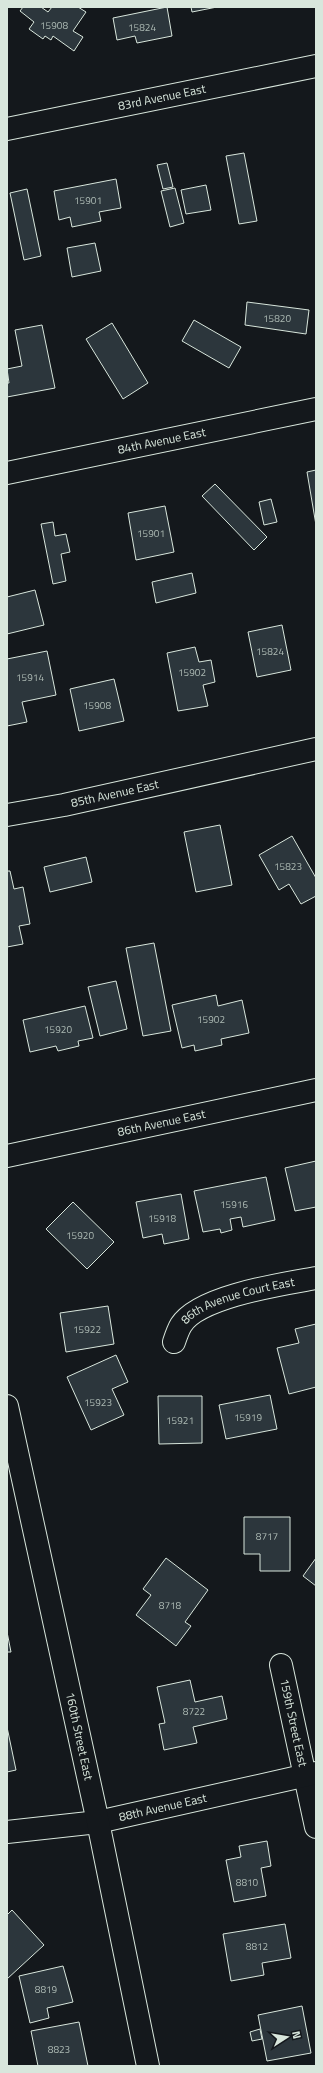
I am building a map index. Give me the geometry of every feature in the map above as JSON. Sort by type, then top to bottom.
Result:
[{"type":"street","name":"83rd Avenue East","points":[[7,129],[316,66]]},
{"type":"street","name":"84th Avenue East","points":[[7,473],[316,409]]},
{"type":"street","name":"85th Avenue East","points":[[7,815],[64,805],[316,749]]},
{"type":"street","name":"86th Avenue East","points":[[7,1156],[316,1090]]},
{"type":"street","name":"86th Avenue Court East","points":[[174,1342],[182,1324],[205,1305],[245,1292],[316,1278]]},
{"type":"street","name":"160th Street East","points":[[7,1406],[98,1822],[148,2066]]},
{"type":"street","name":"159th Street East","points":[[281,1665],[310,1774],[316,1827]]},
{"type":"street","name":"88th Avenue East","points":[[7,1832],[98,1822],[310,1774]]},
{"type":"building","points":[[23,7],[41,7],[48,12],[52,7],[78,7],[86,12],[73,31],[83,37],[74,51],[53,36],[51,40],[45,36],[43,39],[29,29],[34,22],[20,11]]},
{"type":"building","points":[[167,7],[172,36],[137,43],[135,36],[117,40],[113,18]]},
{"type":"building","points":[[191,7],[217,7],[192,12]]},
{"type":"building","points":[[244,153],[257,221],[239,224],[226,156]]},
{"type":"building","points":[[167,163],[173,187],[163,189],[157,165]]},
{"type":"building","points":[[116,179],[121,208],[99,212],[101,221],[72,227],[70,217],[59,220],[54,191]]},
{"type":"building","points":[[206,185],[211,210],[186,214],[181,190]]},
{"type":"building","points":[[175,188],[184,223],[170,227],[161,191]]},
{"type":"building","points":[[27,189],[41,256],[24,260],[10,193]]},
{"type":"building","points":[[95,243],[101,271],[72,277],[67,248]]},
{"type":"building","points":[[247,302],[309,310],[306,334],[245,325]]},
{"type":"building","points":[[194,320],[241,347],[229,368],[182,341]]},
{"type":"building","points":[[112,323],[148,383],[123,399],[86,339]]},
{"type":"building","points":[[42,325],[55,388],[7,397],[7,383],[9,383],[7,369],[22,366],[15,330]]},
{"type":"building","points":[[316,470],[316,525],[307,472]]},
{"type":"building","points":[[215,484],[267,537],[254,550],[202,496]]},
{"type":"building","points":[[271,499],[277,522],[264,525],[259,502]]},
{"type":"building","points":[[165,506],[174,552],[136,560],[128,513]]},
{"type":"building","points":[[53,522],[55,536],[66,534],[70,552],[61,554],[66,581],[53,584],[41,524]]},
{"type":"building","points":[[192,573],[196,593],[156,603],[152,582]]},
{"type":"building","points":[[35,590],[44,625],[7,634],[7,597]]},
{"type":"building","points":[[282,625],[291,670],[257,677],[248,632]]},
{"type":"building","points":[[195,647],[199,662],[211,660],[215,682],[203,685],[208,706],[178,711],[167,653]]},
{"type":"building","points":[[47,651],[56,695],[22,702],[27,722],[7,726],[7,659]]},
{"type":"building","points":[[114,679],[124,721],[79,731],[70,689]]},
{"type":"building","points":[[220,825],[232,885],[196,892],[184,832]]},
{"type":"building","points":[[292,836],[316,878],[316,896],[301,904],[289,884],[279,890],[259,855]]},
{"type":"building","points":[[86,857],[92,882],[50,892],[44,867]]},
{"type":"building","points":[[7,871],[10,871],[14,889],[23,887],[30,924],[19,926],[23,944],[7,947]]},
{"type":"building","points":[[154,943],[171,1031],[143,1036],[126,948]]},
{"type":"building","points":[[116,981],[127,1029],[100,1036],[88,987]]},
{"type":"building","points":[[216,995],[218,1006],[242,1000],[249,1033],[221,1039],[222,1045],[195,1051],[194,1045],[182,1048],[172,1005]]},
{"type":"building","points":[[85,1006],[93,1038],[78,1041],[79,1046],[58,1051],[56,1046],[30,1052],[23,1020]]},
{"type":"building","points":[[316,1161],[316,1207],[295,1211],[285,1168]]},
{"type":"building","points":[[266,1177],[275,1220],[243,1227],[241,1217],[230,1219],[232,1230],[221,1233],[220,1229],[203,1232],[194,1191]]},
{"type":"building","points":[[181,1194],[189,1239],[164,1244],[162,1234],[143,1238],[136,1202]]},
{"type":"building","points":[[73,1202],[114,1242],[87,1269],[46,1229]]},
{"type":"building","points":[[108,1306],[114,1344],[66,1352],[60,1313]]},
{"type":"building","points":[[316,1324],[316,1387],[289,1394],[277,1348],[299,1343],[295,1329]]},
{"type":"building","points":[[116,1355],[128,1382],[112,1389],[124,1415],[91,1430],[67,1377]]},
{"type":"building","points":[[270,1395],[277,1429],[226,1439],[219,1405]]},
{"type":"building","points":[[158,1396],[202,1396],[202,1443],[159,1444]]},
{"type":"building","points":[[244,1517],[290,1517],[290,1571],[260,1571],[260,1554],[244,1554]]},
{"type":"building","points":[[166,1558],[208,1590],[185,1622],[191,1626],[176,1646],[136,1615],[151,1595],[143,1589]]},
{"type":"building","points":[[316,1558],[316,1586],[303,1576]]},
{"type":"building","points":[[7,1632],[11,1652],[7,1652]]},
{"type":"building","points":[[190,1680],[195,1702],[222,1696],[227,1719],[193,1727],[197,1743],[164,1750],[159,1724],[165,1723],[157,1687]]},
{"type":"building","points":[[7,1727],[16,1770],[7,1772]]},
{"type":"building","points":[[267,1841],[271,1866],[261,1868],[266,1896],[234,1902],[226,1860],[241,1857],[239,1846]]},
{"type":"building","points":[[12,1910],[44,1945],[7,1979],[7,1915]]},
{"type":"building","points":[[285,1924],[291,1958],[262,1963],[264,1975],[231,1981],[223,1934]]},
{"type":"building","points":[[63,1966],[73,2002],[47,2008],[49,2018],[30,2023],[19,1976]]},
{"type":"building","points":[[302,2006],[311,2053],[267,2061],[258,2015]]},
{"type":"building","points":[[79,2022],[88,2066],[38,2066],[31,2031]]},
{"type":"building","points":[[260,2029],[262,2039],[252,2041],[250,2032]]}]
